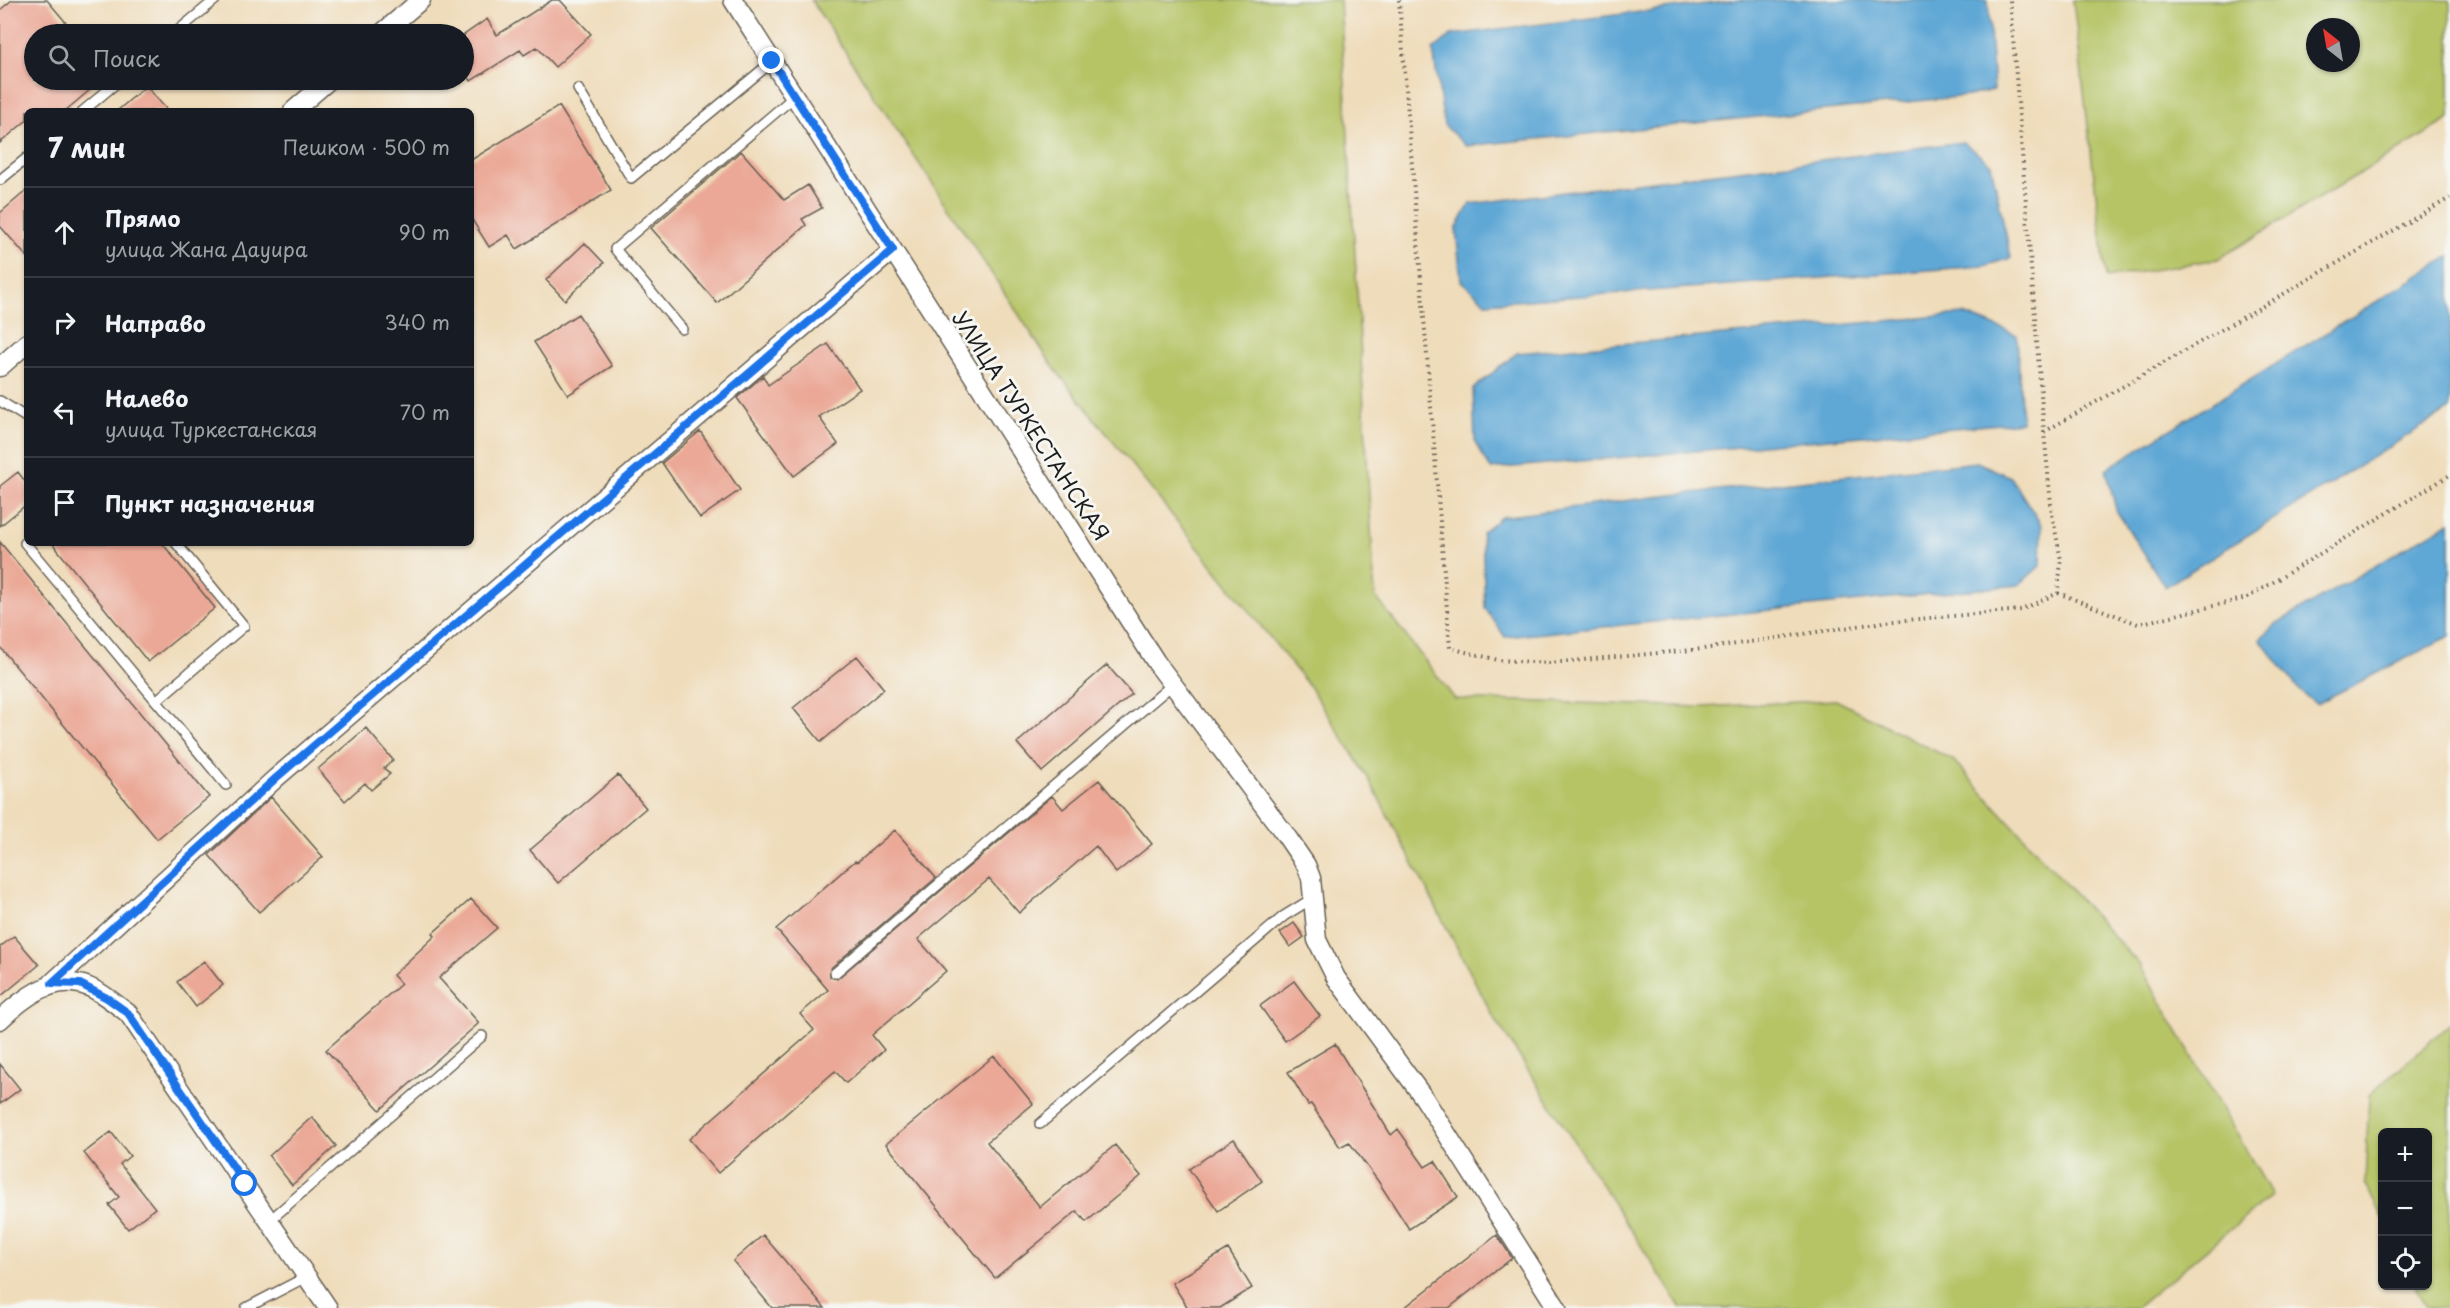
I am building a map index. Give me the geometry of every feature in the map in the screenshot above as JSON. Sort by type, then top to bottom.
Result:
[{"type":"street","points":[[393,24],[421,0]]},
{"type":"street","name":"УЛИЦА ТУРКЕСТАНСКАЯ","points":[[734,0],[1156,662],[1306,865],[1311,878],[1313,898]]},
{"type":"street","points":[[296,108],[317,90]]},
{"type":"street","points":[[0,1020],[13,1007],[52,983],[276,778],[893,250]]},
{"type":"street","points":[[0,366],[24,346]]},
{"type":"street","points":[[1313,898],[1317,940],[1336,978],[1424,1098],[1557,1308]]},
{"type":"street","points":[[52,983],[80,984],[107,998],[128,1013],[328,1308]]},
{"type":"lane","points":[[186,24],[215,0]]},
{"type":"lane","points":[[578,89],[631,178],[772,61]]},
{"type":"lane","points":[[87,108],[108,90]]},
{"type":"lane","points":[[682,329],[615,249],[795,96]]},
{"type":"lane","points":[[0,180],[24,160]]},
{"type":"lane","points":[[0,401],[24,416]]},
{"type":"lane","points":[[27,546],[226,785]]},
{"type":"lane","points":[[156,701],[244,626],[178,546]]},
{"type":"lane","points":[[835,973],[1173,684]]},
{"type":"lane","points":[[1040,1124],[1284,916],[1313,898]]},
{"type":"lane","points":[[269,1221],[482,1036]]},
{"type":"lane","points":[[246,1308],[306,1277]]},
{"type":"path","points":[[1400,0],[1450,648],[1498,660],[1550,663],[1574,661],[1703,649],[1884,622],[2021,610],[2058,592],[2138,624],[2247,598],[2450,475]]},
{"type":"path","points":[[2010,0],[2044,432],[2052,514],[2061,560],[2058,592]]},
{"type":"path","points":[[2044,432],[2450,198]]},
{"type":"green space","points":[[811,0],[1340,0],[1375,596],[1455,699],[1703,707],[1836,700],[1953,760],[2139,964],[2272,1195],[2136,1308],[1681,1308],[1492,1014],[1367,776],[1309,686],[1054,368]]},
{"type":"green space","points":[[2073,0],[2450,0],[2450,119],[2218,259],[2106,278]]},
{"type":"green space","points":[[2450,1024],[2450,1308],[2426,1308],[2417,1290],[2432,1290],[2432,1128],[2378,1128],[2378,1210],[2365,1183],[2369,1095]]},
{"type":"water","points":[[1738,0],[1988,0],[1994,90],[1968,96],[1466,146],[1444,125],[1433,50],[1451,35]]},
{"type":"water","points":[[1963,142],[1991,164],[2011,258],[1984,266],[1486,303],[1461,281],[1456,229],[1470,204]]},
{"type":"water","points":[[2450,256],[2450,409],[2165,587],[2116,510],[2106,469]]},
{"type":"water","points":[[1964,314],[2017,335],[2022,422],[1491,469],[1475,443],[1473,389],[1517,353]]},
{"type":"water","points":[[1977,462],[2011,477],[2042,526],[2041,565],[2019,585],[1505,637],[1485,608],[1482,533],[1501,517],[1653,497]]},
{"type":"water","points":[[2450,522],[2450,636],[2316,704],[2300,691],[2260,639],[2277,623]]},
{"type":"building","points":[[12,0],[47,0],[67,24],[24,24],[24,90],[90,90],[69,108],[24,108],[24,123],[0,143],[0,10]]},
{"type":"building","points":[[552,0],[560,0],[591,34],[555,67],[537,47],[524,55],[520,50],[474,79],[474,28],[487,19],[497,35]]},
{"type":"building","points":[[141,90],[150,90],[165,108],[120,108]]},
{"type":"building","points":[[559,106],[611,190],[517,249],[508,235],[489,247],[474,223],[474,158]]},
{"type":"building","points":[[741,151],[784,200],[808,185],[822,208],[802,219],[806,225],[717,303],[651,228]]},
{"type":"building","points":[[24,193],[24,254],[0,226],[0,213]]},
{"type":"building","points":[[585,243],[604,263],[565,300],[546,280]]},
{"type":"building","points":[[578,314],[612,366],[568,395],[534,342]]},
{"type":"building","points":[[828,344],[860,389],[819,417],[838,444],[794,476],[737,398],[763,376],[768,385]]},
{"type":"building","points":[[700,431],[740,490],[700,518],[662,463]]},
{"type":"building","points":[[18,472],[24,480],[24,506],[0,526],[0,486]]},
{"type":"building","points":[[0,542],[209,797],[157,839],[0,647]]},
{"type":"building","points":[[54,546],[164,546],[215,608],[148,662]]},
{"type":"building","points":[[857,656],[884,689],[821,742],[793,708]]},
{"type":"building","points":[[1107,665],[1132,694],[1042,772],[1017,743]]},
{"type":"building","points":[[366,728],[393,760],[384,768],[390,774],[371,790],[365,783],[345,801],[318,769]]},
{"type":"building","points":[[618,775],[646,808],[558,883],[530,850]]},
{"type":"building","points":[[1099,780],[1152,844],[1116,873],[1096,846],[1019,913],[989,879],[918,939],[946,971],[872,1035],[884,1050],[846,1083],[835,1071],[718,1173],[689,1139],[814,1030],[800,1014],[828,990],[776,929],[895,830],[936,878],[831,968],[830,977],[837,979],[1052,796],[1063,809]]},
{"type":"building","points":[[271,797],[323,857],[259,912],[209,855]]},
{"type":"building","points":[[471,899],[497,928],[439,978],[479,1023],[380,1110],[326,1050],[401,984],[393,975],[435,936],[433,933]]},
{"type":"building","points":[[1294,923],[1304,937],[1290,947],[1280,933]]},
{"type":"building","points":[[14,936],[39,965],[0,997],[0,947]]},
{"type":"building","points":[[204,961],[223,985],[196,1007],[177,982]]},
{"type":"building","points":[[1294,981],[1320,1016],[1285,1041],[1260,1006]]},
{"type":"building","points":[[1335,1044],[1391,1135],[1398,1129],[1425,1167],[1435,1161],[1458,1197],[1409,1229],[1349,1142],[1340,1147],[1311,1104],[1308,1105],[1288,1072]]},
{"type":"building","points":[[994,1056],[1033,1104],[987,1142],[1040,1207],[1115,1145],[1141,1176],[1086,1222],[1077,1211],[995,1278],[886,1144]]},
{"type":"building","points":[[0,1064],[20,1089],[0,1104]]},
{"type":"building","points":[[312,1117],[336,1146],[292,1185],[269,1156]]},
{"type":"building","points":[[111,1132],[130,1156],[120,1164],[155,1208],[128,1229],[109,1205],[119,1197],[84,1153]]},
{"type":"building","points":[[1234,1139],[1262,1181],[1218,1211],[1189,1169]]},
{"type":"building","points":[[763,1235],[825,1308],[772,1308],[733,1261]]},
{"type":"building","points":[[1497,1235],[1512,1258],[1449,1308],[1404,1308]]},
{"type":"building","points":[[1228,1249],[1252,1288],[1220,1308],[1188,1308],[1172,1283]]},
{"type":"route","points":[[245,1184],[128,1013],[107,998],[80,984],[52,983],[276,778],[893,250],[772,61]]}]
